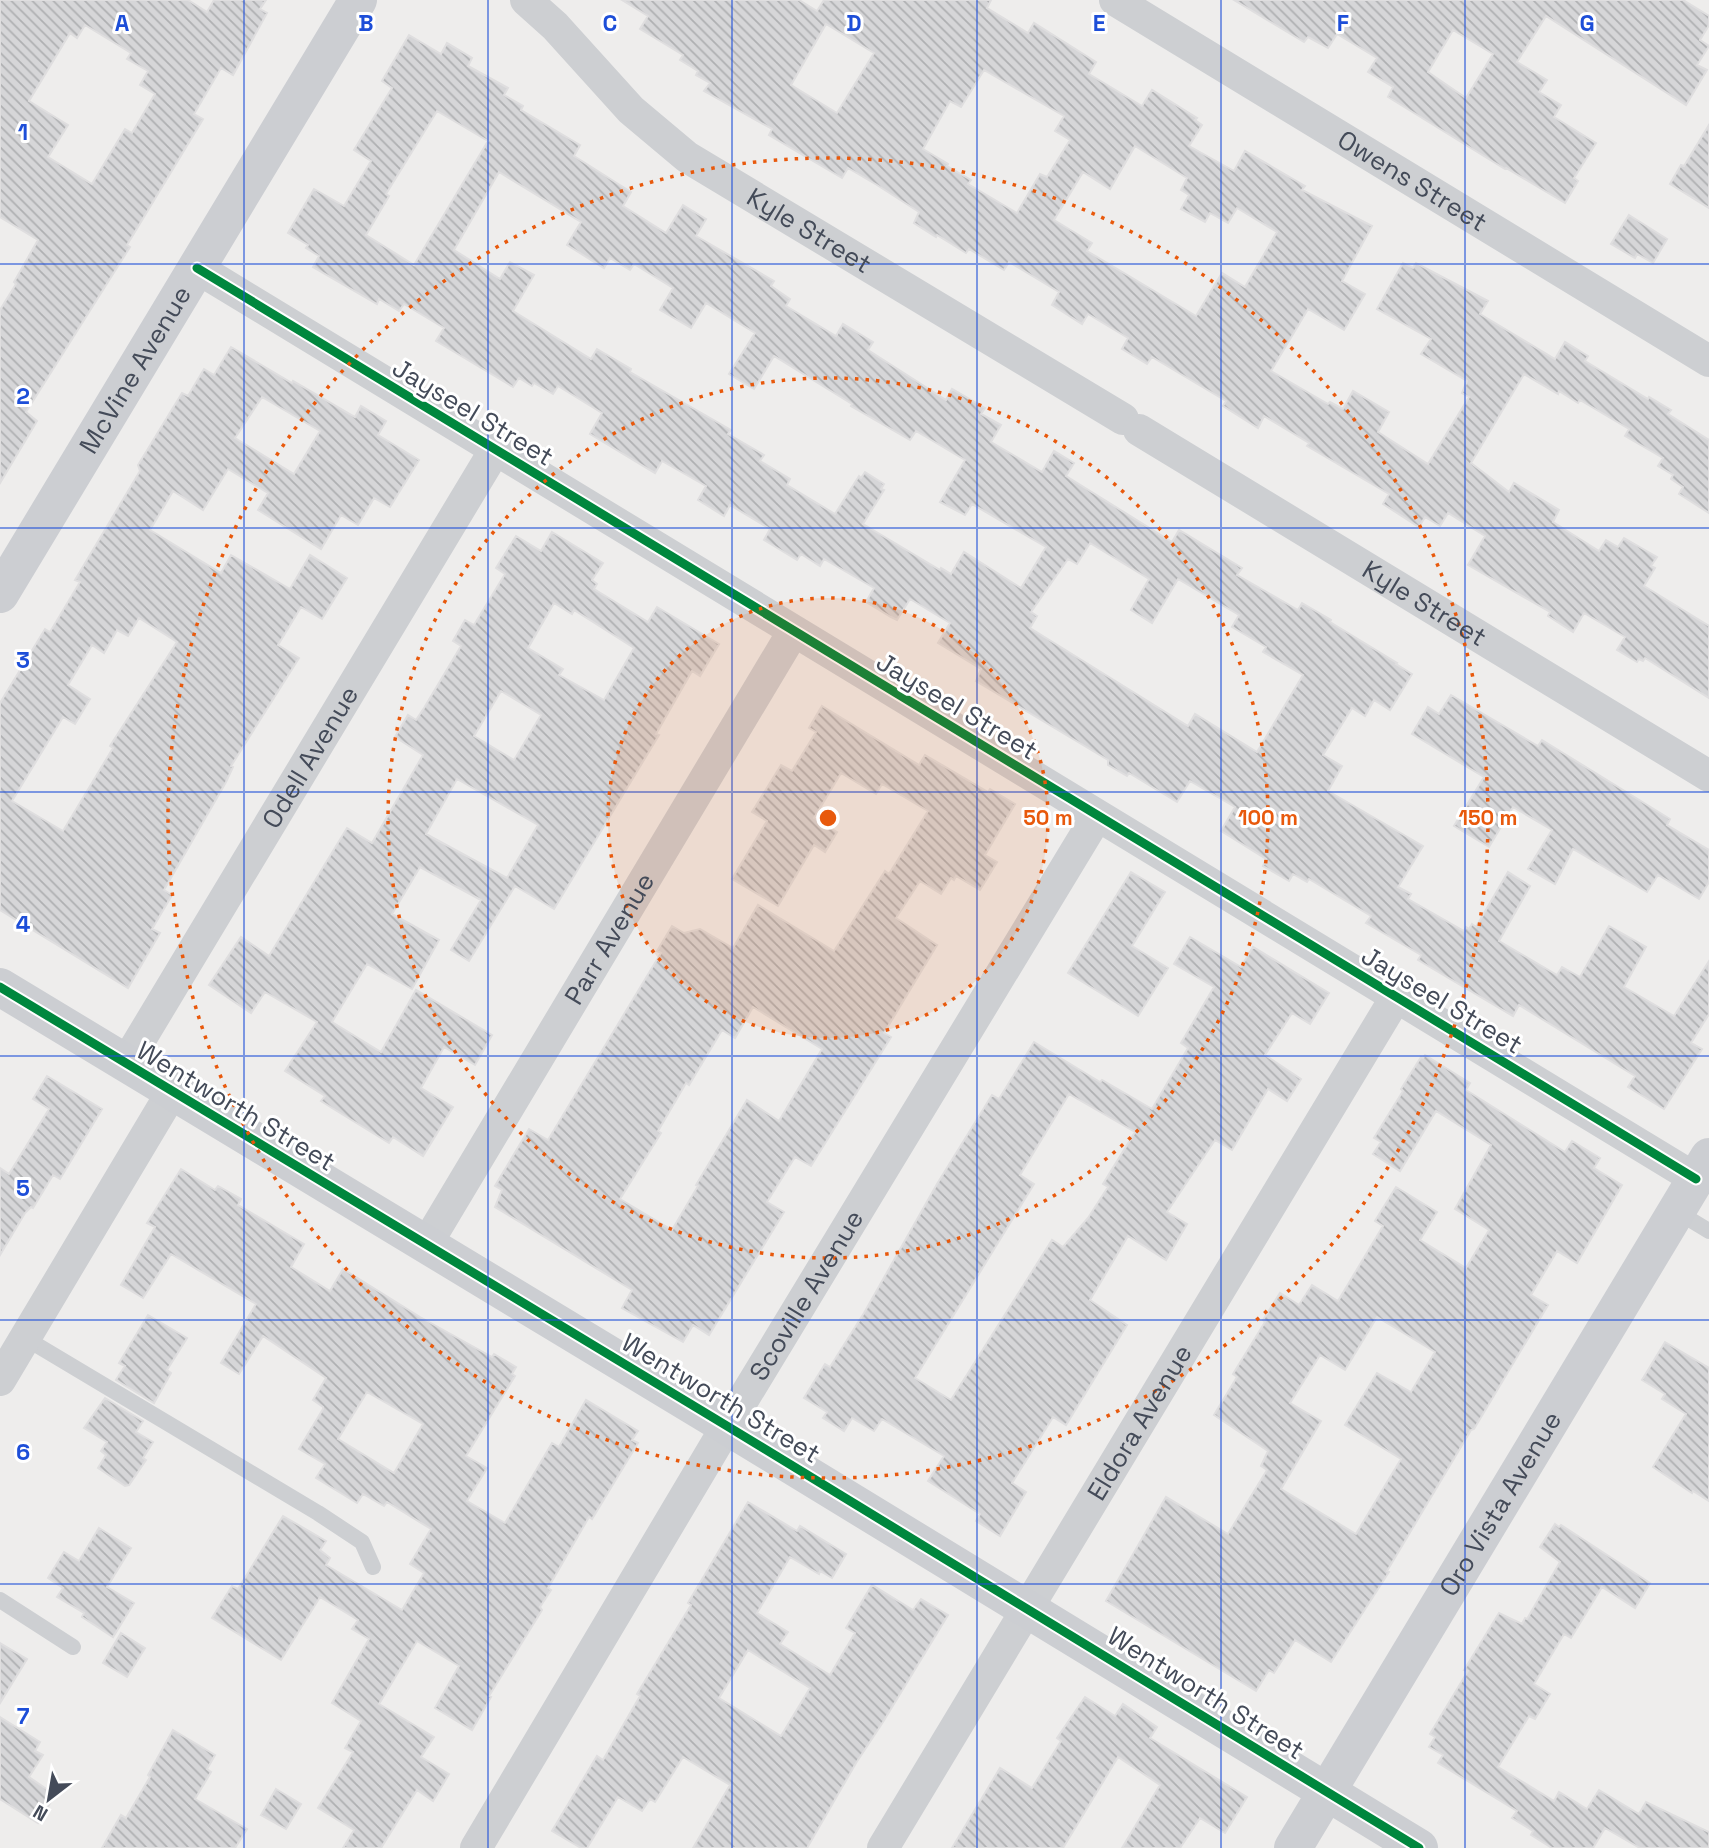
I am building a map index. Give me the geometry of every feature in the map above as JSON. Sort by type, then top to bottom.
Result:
[{"type":"street","name":"McVine Avenue","points":[[0,594],[358,0]]},
{"type":"street","name":"Kyle Street","points":[[526,0],[555,26],[631,110],[687,157],[1709,776]]},
{"type":"street","name":"Owens Street","points":[[1115,0],[1709,361]]},
{"type":"street","name":"Jayseel Street","points":[[197,268],[1396,997],[1702,1168]]},
{"type":"street","name":"Odell Avenue","points":[[126,1063],[495,450]]},
{"type":"street","name":"Parr Avenue","points":[[426,1245],[793,632]]},
{"type":"street","name":"Scoville Avenue","points":[[476,1848],[727,1426],[1097,816]]},
{"type":"street","name":"Wentworth Street","points":[[0,987],[1026,1607],[1419,1848]]},
{"type":"street","name":"Eldora Avenue","points":[[883,1848],[1396,997]]},
{"type":"street","points":[[0,1380],[172,1092]]},
{"type":"street","name":"Oro Vista Avenue","points":[[1293,1848],[1702,1168]]},
{"type":"lane","points":[[1676,1211],[1709,1231]]},
{"type":"lane","points":[[25,1338],[318,1513],[362,1542],[373,1567]]},
{"type":"lane","points":[[0,1600],[73,1647]]},
{"type":"building","points":[[0,0],[188,0],[207,12],[214,0],[266,0],[260,9],[267,13],[233,75],[221,68],[194,114],[203,119],[127,245],[130,247],[26,412],[37,421],[0,483],[0,310],[38,240],[0,217]],"holes":[[[85,25],[131,53],[127,59],[148,71],[140,85],[155,94],[132,133],[125,129],[92,184],[48,157],[68,125],[29,101],[70,33],[77,38]]]},
{"type":"building","points":[[622,0],[799,0],[817,11],[824,0],[991,0],[987,8],[1028,33],[1034,23],[1096,62],[1089,74],[1142,106],[1152,90],[1197,118],[1195,120],[1202,125],[1189,146],[1234,171],[1245,151],[1305,186],[1302,190],[1372,226],[1342,281],[1365,294],[1344,330],[1308,309],[1271,371],[1328,404],[1330,402],[1343,409],[1353,391],[1389,412],[1378,432],[1428,464],[1469,397],[1462,393],[1467,381],[1421,354],[1431,339],[1377,309],[1403,263],[1413,268],[1416,263],[1488,301],[1480,314],[1555,359],[1565,342],[1588,356],[1585,361],[1671,410],[1668,414],[1709,440],[1709,513],[1679,494],[1683,487],[1671,479],[1673,475],[1658,466],[1663,458],[1625,436],[1629,429],[1580,400],[1578,403],[1559,391],[1558,394],[1524,374],[1471,463],[1509,492],[1514,483],[1559,510],[1553,522],[1599,551],[1606,540],[1618,547],[1624,538],[1657,557],[1651,566],[1655,568],[1644,586],[1709,626],[1709,698],[1645,658],[1637,662],[1617,650],[1625,637],[1584,613],[1573,632],[1548,616],[1550,612],[1468,565],[1485,536],[1448,513],[1440,526],[1425,517],[1419,527],[1383,504],[1389,494],[1307,446],[1309,443],[1264,416],[1258,428],[1223,406],[1226,401],[1152,357],[1147,364],[1122,349],[1128,338],[1088,314],[1082,324],[1052,305],[1059,292],[1009,262],[1004,270],[969,249],[966,253],[937,235],[936,237],[914,223],[919,212],[877,185],[848,168],[842,178],[769,135],[772,129],[704,91],[710,83],[696,75],[698,71],[680,60],[683,55],[640,29],[648,16]],"holes":[[[826,24],[874,53],[837,113],[791,85]],[[984,70],[1064,116],[1055,131],[1070,140],[1047,177],[1040,174],[1017,213],[968,184],[971,180],[923,149],[950,101],[961,107]],[[1135,146],[1187,178],[1181,190],[1189,195],[1181,209],[1205,222],[1210,213],[1228,223],[1237,208],[1277,232],[1245,287],[1222,273],[1196,316],[1087,251],[1092,243],[1054,220],[1083,172],[1110,189]]]},
{"type":"building","points":[[1234,0],[1683,0],[1709,16],[1709,25],[1700,40],[1709,46],[1697,65],[1707,70],[1686,105],[1546,16],[1517,62],[1547,80],[1539,92],[1561,105],[1554,117],[1596,143],[1574,178],[1578,181],[1565,203],[1388,97],[1393,87],[1368,72],[1377,58],[1337,34],[1328,48],[1308,37],[1304,42]],"holes":[[[1453,30],[1493,54],[1466,98],[1428,72]]]},
{"type":"building","points":[[409,35],[441,54],[447,43],[472,58],[468,66],[508,88],[504,95],[523,106],[521,110],[580,145],[574,156],[631,192],[623,206],[666,233],[683,205],[706,219],[696,236],[774,281],[771,286],[790,299],[786,306],[836,336],[843,324],[873,342],[868,350],[946,400],[952,389],[985,408],[981,414],[1001,425],[991,442],[1042,472],[1054,451],[1074,463],[1066,476],[1172,542],[1179,530],[1242,568],[1237,575],[1298,610],[1302,603],[1412,674],[1390,710],[1374,700],[1365,716],[1352,708],[1323,755],[1342,766],[1328,791],[1423,846],[1398,887],[1411,894],[1408,899],[1464,931],[1472,924],[1476,927],[1508,872],[1530,886],[1499,941],[1557,975],[1562,967],[1580,977],[1609,926],[1646,947],[1624,987],[1674,1016],[1709,961],[1709,1014],[1691,1043],[1702,1049],[1664,1109],[1628,1087],[1635,1076],[1519,1005],[1513,1016],[1418,960],[1421,955],[1366,923],[1371,916],[1309,879],[1307,882],[1293,874],[1289,881],[1263,866],[1266,859],[1221,831],[1235,807],[1190,781],[1177,802],[1129,773],[1127,776],[1108,765],[1108,760],[976,681],[981,669],[938,643],[950,623],[910,599],[897,620],[891,617],[866,602],[874,588],[824,559],[820,566],[801,554],[797,560],[764,540],[770,529],[730,505],[724,516],[698,500],[706,486],[662,461],[655,473],[590,434],[602,413],[558,386],[553,394],[519,378],[513,387],[436,341],[444,328],[404,304],[399,311],[379,299],[377,304],[313,267],[319,256],[306,248],[308,245],[288,233],[314,189],[344,206],[371,161],[354,150],[392,88],[382,81]],"holes":[[[437,111],[488,141],[414,265],[366,235],[389,196],[386,194]],[[499,172],[581,222],[567,245],[604,268],[610,258],[630,270],[634,264],[673,288],[660,310],[691,328],[706,303],[755,333],[729,374],[754,389],[774,356],[910,440],[916,431],[965,460],[940,502],[965,515],[972,504],[1046,547],[1021,588],[964,552],[951,574],[941,568],[940,570],[863,524],[884,490],[881,489],[884,484],[865,472],[861,478],[859,476],[835,514],[787,485],[790,479],[760,461],[764,455],[728,434],[731,430],[630,372],[631,369],[597,349],[591,359],[513,311],[534,275],[510,262],[500,279],[454,250]],[[1090,543],[1149,579],[1131,610],[1152,623],[1178,579],[1239,615],[1232,627],[1266,647],[1263,652],[1303,675],[1257,752],[1195,714],[1188,726],[1030,628],[1037,616],[1031,612],[1068,559],[1077,564]]]},
{"type":"building","points":[[1709,125],[1709,208],[1670,184]]},
{"type":"building","points":[[1629,215],[1667,239],[1653,263],[1637,254],[1635,258],[1611,244]]},
{"type":"building","points":[[231,347],[355,417],[361,406],[386,421],[378,435],[419,460],[390,507],[374,498],[358,525],[341,515],[321,549],[258,510],[268,493],[228,469],[203,510],[173,491],[150,530],[221,573],[231,555],[290,589],[310,555],[347,578],[322,619],[301,607],[278,645],[299,658],[231,766],[233,767],[226,782],[164,890],[172,895],[152,929],[160,933],[128,988],[0,910],[0,703],[45,629],[50,632],[80,582],[75,580],[140,471],[138,465],[182,393],[188,396],[204,369],[214,375]],"holes":[[[262,397],[320,431],[294,474],[235,438]],[[139,618],[177,642],[110,746],[113,748],[63,831],[12,801],[63,717],[75,724],[90,699],[68,685],[92,645],[104,653],[117,630],[128,636]]]},
{"type":"building","points":[[552,532],[603,563],[592,580],[597,584],[594,589],[648,622],[657,607],[719,644],[700,676],[692,671],[656,734],[659,735],[554,909],[515,886],[469,961],[451,950],[481,900],[420,867],[392,914],[439,940],[412,989],[367,964],[332,1022],[381,1052],[416,990],[492,1035],[475,1065],[444,1047],[421,1088],[453,1107],[423,1156],[393,1137],[389,1143],[332,1108],[321,1101],[325,1096],[285,1071],[317,1022],[265,992],[251,1013],[209,985],[241,937],[269,956],[347,828],[372,843],[423,755],[395,737],[408,715],[416,720],[461,646],[453,641],[465,620],[474,625],[505,574],[496,568],[516,536],[541,551]],"holes":[[[554,603],[572,614],[574,610],[634,648],[604,700],[559,675],[563,669],[528,648]],[[501,691],[541,715],[514,760],[474,736]],[[457,779],[538,825],[507,878],[426,834]]]},
{"type":"building","points":[[1451,695],[1538,746],[1542,740],[1670,819],[1667,825],[1709,850],[1709,882],[1699,899],[1658,875],[1647,892],[1573,849],[1555,884],[1528,869],[1552,830],[1513,807],[1489,847],[1454,826],[1484,777],[1412,734],[1428,707],[1439,714]]},
{"type":"building","points":[[822,706],[919,765],[925,755],[988,792],[990,789],[1015,804],[985,855],[997,862],[980,890],[956,876],[954,880],[951,878],[941,894],[920,881],[896,918],[937,945],[884,1033],[891,1037],[811,1166],[795,1157],[767,1202],[784,1212],[709,1335],[693,1325],[683,1342],[622,1308],[632,1290],[495,1207],[502,1190],[495,1186],[529,1129],[548,1140],[661,953],[657,951],[672,926],[684,933],[700,929],[733,948],[758,905],[834,951],[885,871],[889,874],[928,811],[882,784],[876,794],[841,773],[814,818],[837,832],[825,852],[814,845],[778,906],[732,879],[767,821],[752,812],[781,765],[792,771],[816,732],[809,728]],"holes":[[[753,1007],[822,1049],[779,1121],[747,1100],[672,1230],[620,1199],[661,1133],[658,1131],[686,1083],[689,1085],[722,1030],[735,1038]]]},
{"type":"building","points":[[1131,872],[1165,892],[1132,946],[1168,968],[1138,1016],[1068,973]]},
{"type":"building","points":[[1190,937],[1241,967],[1253,947],[1329,993],[1310,1024],[1292,1013],[1265,1055],[1301,1079],[1287,1101],[1268,1089],[1232,1150],[1215,1140],[1167,1212],[1187,1224],[1166,1260],[1128,1236],[1090,1300],[1127,1325],[1066,1425],[1053,1417],[1012,1483],[1026,1492],[1000,1536],[976,1521],[980,1514],[928,1481],[944,1456],[882,1419],[874,1431],[852,1418],[844,1431],[823,1418],[827,1412],[804,1398],[825,1364],[830,1367],[864,1313],[937,1184],[992,1095],[999,1099],[1034,1042],[1100,1082],[1102,1080],[1152,1109],[1188,1048],[1181,1043],[1214,987],[1174,964]],"holes":[[[1069,1094],[1135,1132],[1103,1184],[1108,1187],[1088,1218],[1063,1247],[1052,1240],[951,1400],[915,1378],[1034,1184],[1020,1175]]]},
{"type":"building","points":[[1425,1055],[1470,1083],[1466,1090],[1565,1152],[1572,1141],[1600,1158],[1594,1168],[1622,1185],[1577,1263],[1557,1251],[1531,1295],[1548,1305],[1387,1571],[1389,1572],[1331,1662],[1295,1640],[1274,1673],[1269,1670],[1256,1691],[1106,1601],[1166,1497],[1228,1534],[1267,1470],[1261,1466],[1268,1451],[1214,1415],[1237,1377],[1233,1374],[1280,1293],[1299,1305],[1312,1285],[1338,1301],[1383,1226],[1375,1221],[1396,1187],[1437,1212],[1420,1240],[1466,1268],[1489,1230],[1455,1209],[1491,1145],[1436,1111],[1400,1171],[1373,1154],[1381,1142],[1374,1138],[1403,1091],[1401,1089],[1421,1057]],"holes":[[[1377,1317],[1435,1352],[1411,1392],[1377,1373],[1345,1425],[1401,1459],[1356,1534],[1281,1489],[1321,1421],[1290,1403],[1320,1355],[1345,1370]]]},
{"type":"building","points":[[47,1076],[102,1109],[60,1179],[53,1175],[33,1208],[25,1213],[0,1255],[0,1168],[9,1174],[49,1109],[33,1099]]},
{"type":"building","points":[[181,1169],[215,1190],[218,1186],[241,1199],[238,1205],[304,1244],[291,1267],[330,1291],[343,1269],[420,1317],[492,1357],[494,1354],[516,1367],[512,1374],[515,1376],[466,1456],[487,1468],[467,1501],[505,1523],[552,1443],[559,1447],[586,1400],[638,1431],[632,1440],[638,1443],[592,1519],[589,1517],[548,1588],[551,1590],[540,1607],[542,1610],[489,1696],[491,1697],[472,1730],[435,1708],[459,1666],[417,1641],[379,1704],[434,1737],[421,1757],[449,1774],[433,1801],[417,1790],[381,1848],[343,1848],[354,1830],[318,1808],[353,1752],[345,1748],[361,1721],[332,1703],[369,1639],[352,1629],[358,1620],[320,1597],[281,1660],[212,1618],[232,1586],[238,1589],[283,1516],[326,1541],[320,1550],[330,1558],[326,1565],[402,1610],[424,1573],[410,1564],[431,1529],[387,1502],[384,1506],[363,1494],[357,1503],[316,1478],[325,1464],[299,1449],[323,1409],[313,1400],[326,1378],[263,1336],[239,1374],[221,1363],[256,1304],[171,1254],[143,1298],[121,1285],[155,1227],[147,1223]],"holes":[[[367,1392],[423,1424],[394,1473],[338,1439]]]},
{"type":"building","points":[[148,1315],[187,1338],[167,1370],[171,1373],[154,1403],[116,1380],[125,1366],[119,1363]]},
{"type":"building","points":[[1665,1342],[1709,1368],[1709,1501],[1653,1467],[1686,1414],[1662,1399],[1665,1394],[1642,1380]]},
{"type":"building","points":[[105,1398],[143,1421],[136,1432],[153,1442],[143,1458],[146,1460],[129,1485],[125,1486],[98,1468],[106,1455],[101,1451],[107,1442],[84,1428]]},
{"type":"building","points":[[748,1502],[797,1531],[800,1526],[846,1554],[832,1578],[820,1571],[819,1574],[790,1557],[757,1613],[788,1632],[780,1644],[830,1675],[855,1633],[846,1628],[872,1585],[913,1610],[921,1599],[948,1615],[807,1848],[693,1848],[730,1785],[683,1757],[655,1802],[650,1799],[642,1811],[618,1797],[587,1848],[581,1848],[552,1831],[597,1756],[603,1760],[640,1696],[637,1694],[691,1605],[688,1603]],"holes":[[[748,1650],[810,1688],[781,1736],[719,1698]]]},
{"type":"building","points":[[1555,1524],[1559,1527],[1561,1525],[1650,1583],[1635,1608],[1602,1587],[1571,1638],[1564,1634],[1534,1684],[1550,1694],[1535,1719],[1529,1716],[1498,1767],[1554,1801],[1559,1792],[1587,1809],[1599,1790],[1639,1814],[1646,1802],[1709,1832],[1709,1848],[1640,1848],[1605,1828],[1593,1848],[1552,1848],[1531,1835],[1533,1831],[1512,1818],[1517,1811],[1438,1763],[1443,1755],[1429,1747],[1435,1737],[1430,1734],[1468,1671],[1464,1670],[1499,1613],[1522,1624],[1560,1562],[1540,1547]]},
{"type":"building","points":[[99,1528],[131,1548],[107,1587],[134,1603],[113,1637],[82,1617],[84,1613],[57,1597],[63,1588],[48,1578],[64,1552],[79,1561]]},
{"type":"building","points":[[121,1633],[145,1648],[127,1677],[103,1663]]},
{"type":"building","points":[[0,1643],[27,1659],[0,1703]]},
{"type":"building","points":[[1085,1697],[1115,1716],[1123,1704],[1157,1727],[1150,1738],[1247,1797],[1225,1833],[1200,1818],[1180,1848],[1122,1848],[1160,1785],[1118,1757],[1063,1848],[952,1848],[1000,1768],[1032,1788],[1061,1741],[1057,1738]]},
{"type":"building","points":[[0,1717],[40,1742],[35,1751],[43,1755],[29,1777],[55,1795],[38,1823],[0,1799]]},
{"type":"building","points":[[173,1730],[215,1755],[207,1769],[211,1772],[195,1799],[247,1829],[235,1848],[102,1848],[121,1815],[126,1818]]},
{"type":"building","points":[[276,1789],[301,1804],[286,1829],[261,1815]]},
{"type":"cycle path","points":[[197,268],[1696,1179]]},
{"type":"cycle path","points":[[0,987],[1419,1848]]}]
